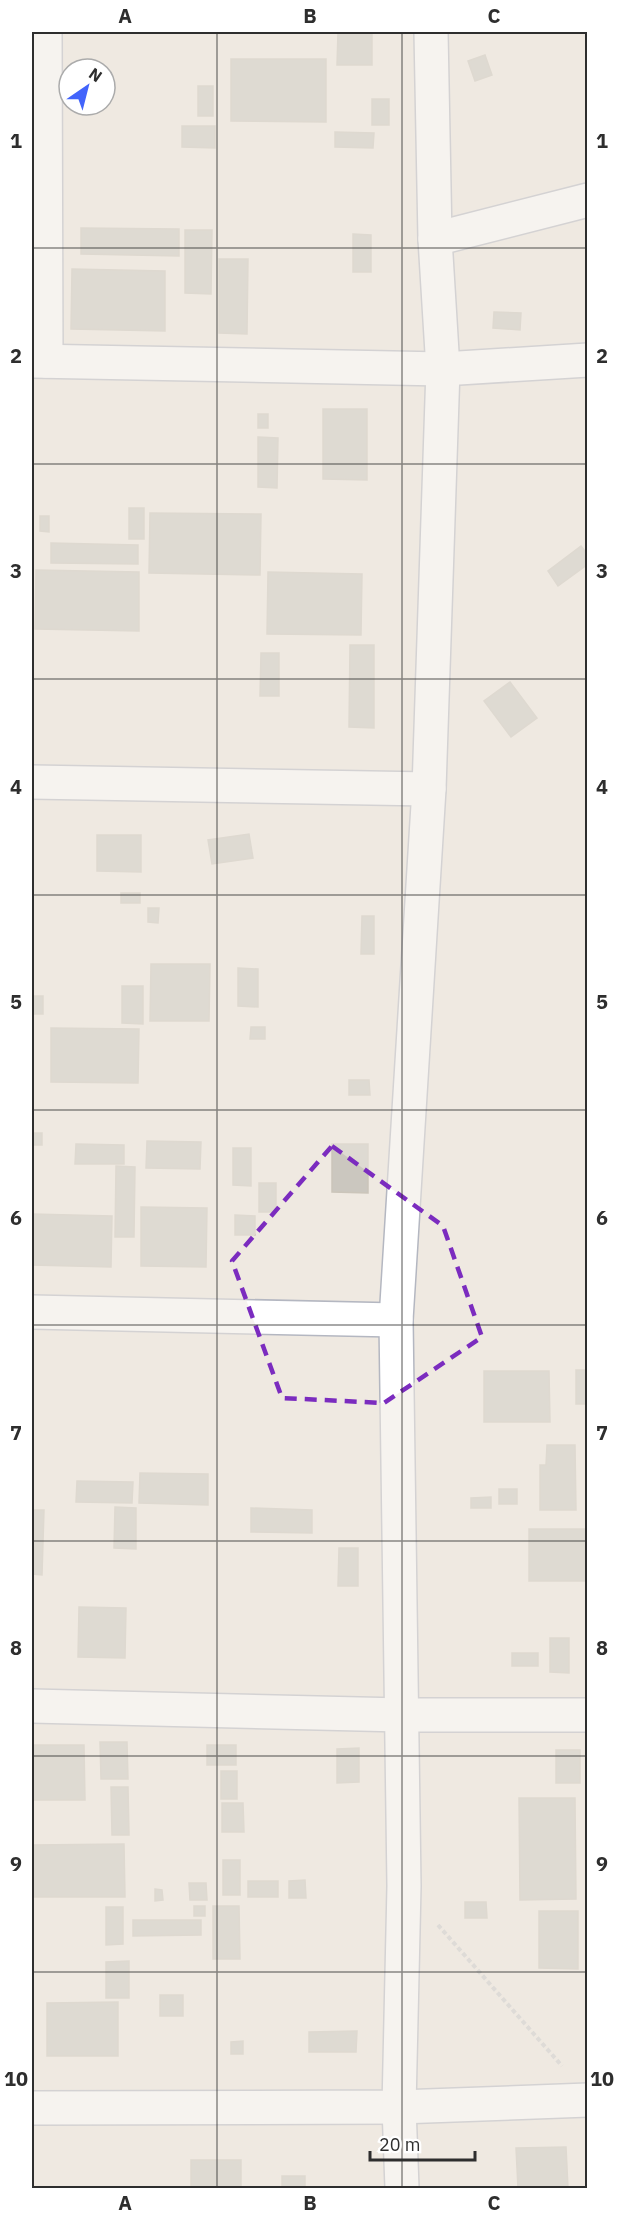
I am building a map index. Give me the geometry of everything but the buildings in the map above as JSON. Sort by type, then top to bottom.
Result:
[{"type":"street","points":[[45,32],[39,361],[443,369],[588,360]]},
{"type":"street","points":[[402,2188],[399,2107],[404,1886],[396,1320],[429,789],[443,369],[435,239],[432,32]]},
{"type":"street","points":[[435,239],[588,200]]},
{"type":"street","points":[[32,782],[429,789]]},
{"type":"street","points":[[32,1312],[396,1320]]},
{"type":"street","points":[[32,1706],[402,1715],[588,1715]]},
{"type":"street","points":[[32,2108],[399,2107],[588,2100]]},
{"type":"path","points":[[404,1886],[565,2070]]},
{"type":"highlighted area","points":[[332,1146],[443,1226],[482,1337],[384,1403],[282,1398],[232,1261]]}]
